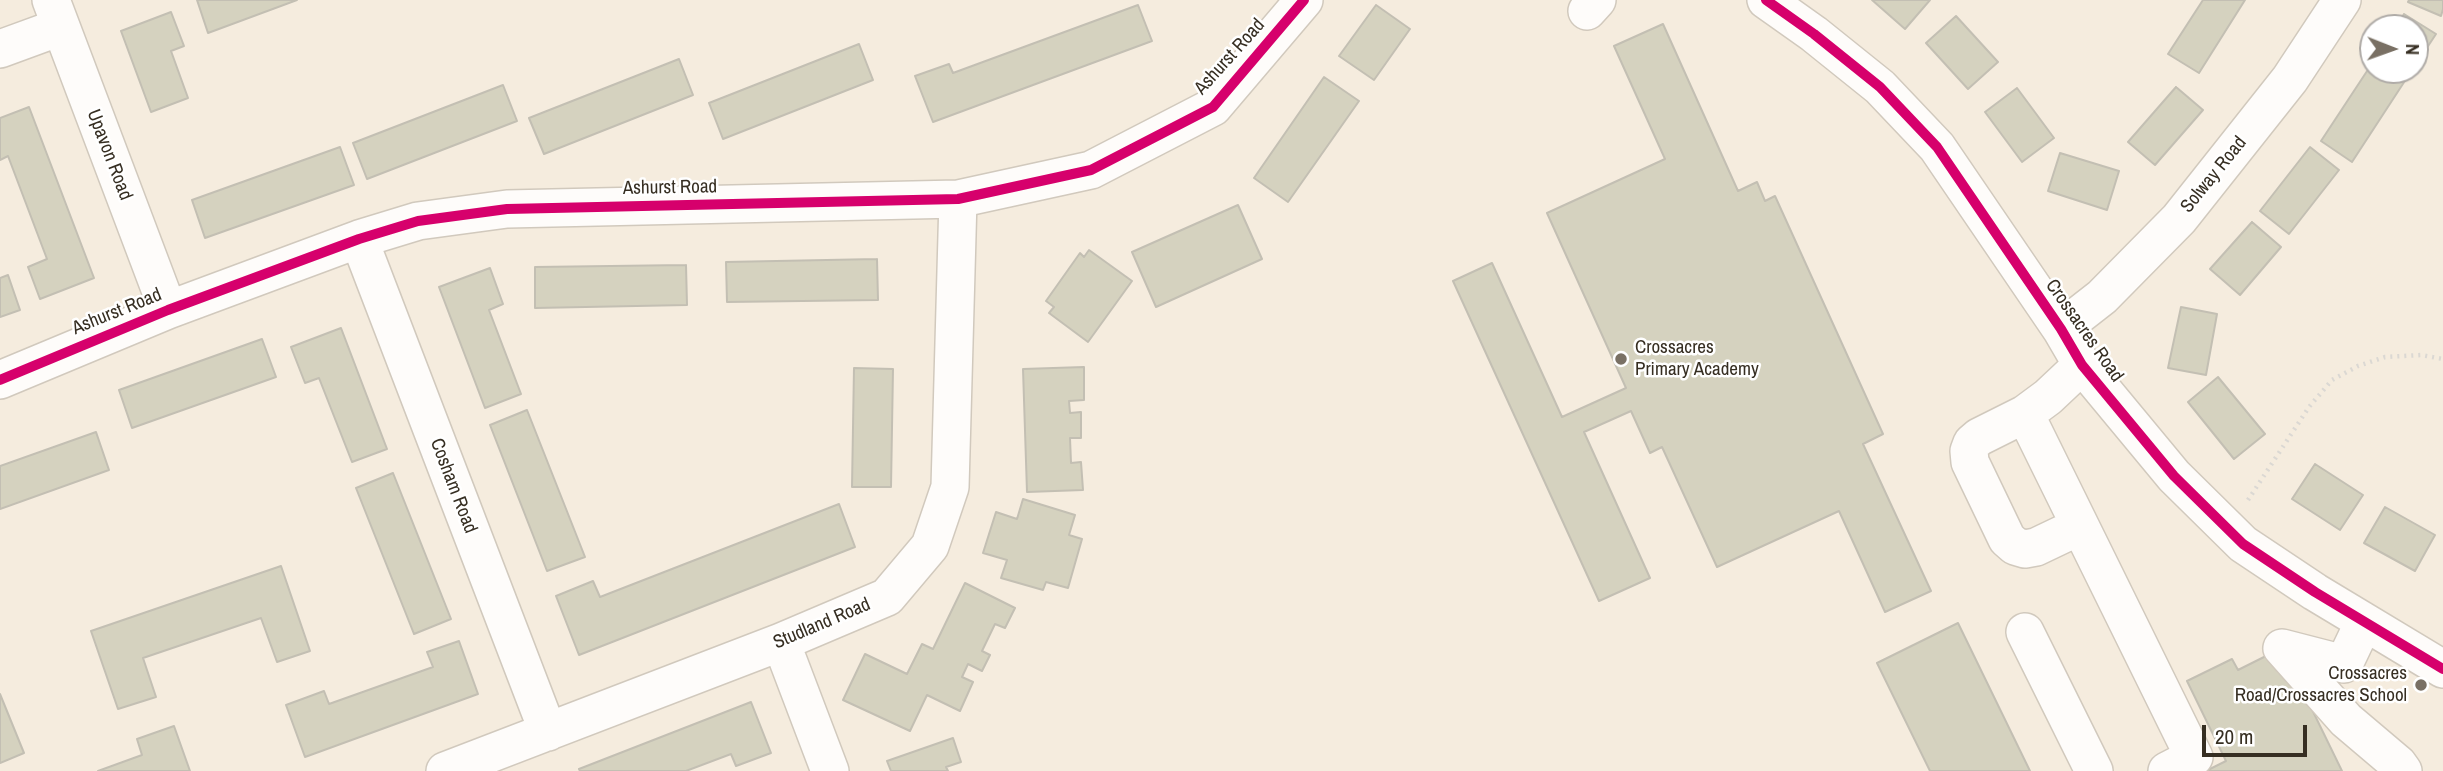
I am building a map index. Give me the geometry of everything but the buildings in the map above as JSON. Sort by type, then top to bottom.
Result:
[{"type":"street","name":"Ashurst Road","points":[[0,380],[168,310],[359,239],[418,221],[507,209],[958,199],[1091,170],[1213,107],[1304,0]]},
{"type":"street","name":"Crossacres Road","points":[[1766,0],[1814,33],[1880,87],[1937,147],[2062,329],[2082,365],[2174,476],[2228,530],[2243,544],[2443,669]]},
{"type":"street","name":"Solway Road","points":[[2062,329],[2102,297],[2179,219],[2290,79],[2342,0]]},
{"type":"street","points":[[0,49],[56,13]]},
{"type":"street","name":"Upavon Road","points":[[56,13],[168,310]]},
{"type":"street","name":"Studland Road","points":[[445,771],[781,642],[887,597],[930,546],[950,487],[958,199]]},
{"type":"street","name":"Cosham Road","points":[[359,239],[548,732]]},
{"type":"street","points":[[2080,526],[2036,547],[2025,549],[2015,546],[2007,539],[1970,462],[1969,451],[1972,443],[1979,437],[2025,414],[2048,397],[2082,365]]},
{"type":"street","points":[[2025,414],[2194,757],[2167,771]]},
{"type":"street","points":[[2364,622],[2344,664],[2282,649],[2346,720],[2403,771]]},
{"type":"street","points":[[2025,632],[2094,771]]},
{"type":"street","points":[[781,642],[830,771]]},
{"type":"path","points":[[2228,530],[2309,407],[2332,380],[2358,366],[2385,357],[2421,355],[2443,359]]},
{"type":"cycle path","points":[[0,380],[168,310],[359,239],[418,221],[507,209],[958,199],[1091,170],[1213,107],[1304,0]]},
{"type":"cycle path","points":[[1766,0],[1880,87],[1937,147],[2061,329],[2082,365],[2174,476],[2243,544],[2315,592],[2443,669]]},
{"type":"place","name":"Crossacres Primary Academy","points":[[1621,359]]},
{"type":"place","name":"Crossacres Road/Crossacres School","points":[[2421,685]]}]
